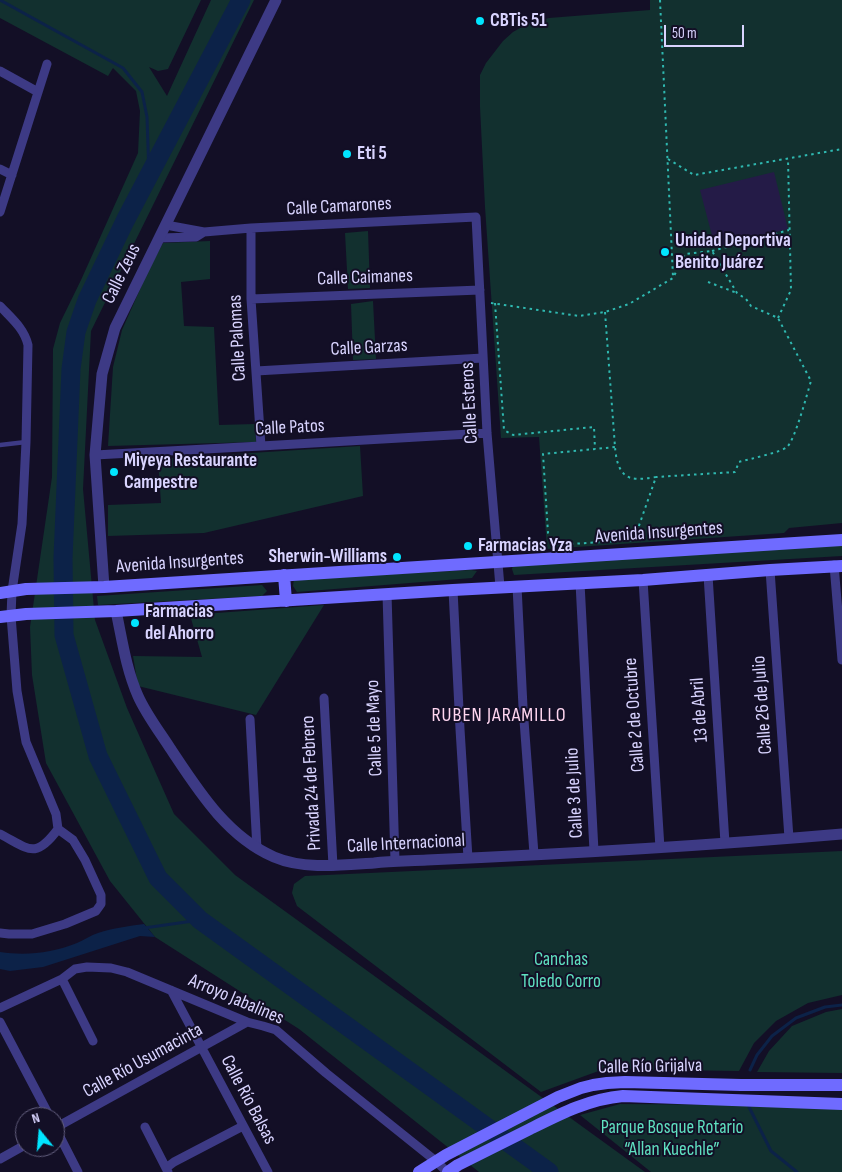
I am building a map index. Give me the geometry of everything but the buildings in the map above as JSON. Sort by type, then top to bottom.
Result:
[{"type":"main road","name":"Avenida Insurgentes","points":[[6,592],[26,589],[104,587],[842,540]]},
{"type":"main road","points":[[5,616],[116,611],[517,586],[580,584],[838,566]]},
{"type":"main road","points":[[284,575],[286,601]]},
{"type":"main road","name":"Calle Río Grijalva","points":[[419,1172],[558,1097],[581,1088],[625,1082],[740,1086],[842,1085]]},
{"type":"main road","name":"Calle Río Grijalva","points":[[451,1170],[569,1110],[609,1097],[842,1104]]},
{"type":"street","name":"Calle Zeus","points":[[104,587],[95,455],[102,374],[106,358],[115,328],[276,0]]},
{"type":"street","points":[[0,212],[47,64]]},
{"type":"street","points":[[0,71],[38,92]]},
{"type":"street","points":[[0,169],[12,176]]},
{"type":"street","name":"Calle Camarones","points":[[166,225],[204,232],[476,217]]},
{"type":"street","name":"Calle Esteros","points":[[476,217],[487,432],[500,587]]},
{"type":"street","name":"Calle Palomas","points":[[251,228],[251,299],[261,446]]},
{"type":"street","name":"Calle Camarones","points":[[159,238],[196,237],[204,232]]},
{"type":"street","name":"Calle Caimanes","points":[[251,299],[480,290]]},
{"type":"street","points":[[0,306],[22,329],[28,345],[22,524],[6,592],[5,616],[26,742],[56,814],[58,829],[51,839],[40,848],[32,850],[0,834]]},
{"type":"street","name":"Calle Garzas","points":[[256,371],[483,358]]},
{"type":"street","name":"Calle Patos","points":[[95,455],[487,432]]},
{"type":"street","points":[[838,566],[842,660]]},
{"type":"street","name":"Calle 26 de Julio","points":[[770,570],[789,838]]},
{"type":"street","name":"13 de Abril","points":[[708,575],[724,843]]},
{"type":"street","name":"Calle 2 de Octubre","points":[[643,580],[660,848]]},
{"type":"street","name":"Calle 3 de Julio","points":[[580,584],[594,851]]},
{"type":"street","points":[[517,586],[523,707],[534,854]]},
{"type":"street","points":[[453,590],[468,858]]},
{"type":"street","name":"Calle 5 de Mayo","points":[[387,594],[395,861]]},
{"type":"street","name":"Calle Internacional","points":[[116,611],[126,660],[138,696],[157,729],[200,793],[217,814],[236,833],[258,849],[276,858],[300,864],[332,866],[395,861],[660,848],[842,834]]},
{"type":"street","name":"Privada 24 de Febrero","points":[[324,698],[332,866]]},
{"type":"street","points":[[250,719],[258,849]]},
{"type":"street","points":[[0,933],[32,934],[96,912],[101,904],[101,895],[85,860],[73,840],[58,829]]},
{"type":"street","name":"Arroyo Jabalines","points":[[0,1008],[62,979],[75,969],[111,968],[127,972],[246,1022],[276,1030],[326,1073],[441,1159],[451,1170]]},
{"type":"street","points":[[62,979],[93,1041]]},
{"type":"street","name":"Calle Río Balsas","points":[[171,990],[268,1172]]},
{"type":"street","points":[[0,1022],[45,1107]]},
{"type":"street","name":"Calle Río Usumacinta","points":[[65,1123],[246,1022]]},
{"type":"street","points":[[145,1127],[167,1170],[174,1162],[243,1126]]},
{"type":"street","points":[[65,1147],[78,1172]]},
{"type":"street","points":[[0,1159],[15,1151]]},
{"type":"lane","points":[[0,445],[26,442]]},
{"type":"path","points":[[660,0],[673,278]]},
{"type":"path","points":[[668,159],[694,175],[842,149]]},
{"type":"path","points":[[778,318],[791,290],[788,159]]},
{"type":"path","points":[[481,303],[495,303],[580,316],[605,312],[629,304],[673,278],[685,254],[712,251],[789,230]]},
{"type":"path","points":[[712,251],[738,293]]},
{"type":"path","points":[[605,312],[616,461],[626,474],[632,478],[735,472],[739,462],[787,447],[793,438],[811,381],[778,318],[751,306],[738,293],[708,282]]},
{"type":"path","points":[[495,303],[504,430],[513,435],[594,427],[595,449]]},
{"type":"path","points":[[615,447],[543,454],[548,533],[550,542],[555,546],[634,540],[656,477]]},
{"type":"green space","points":[[0,0],[201,0],[168,69],[158,71],[149,67],[167,96],[211,0],[254,0],[91,331],[83,489],[95,620],[127,708],[174,814],[235,875],[645,1172],[479,1172],[299,1029],[155,937],[110,881],[46,763],[32,675],[30,627],[52,477],[53,349],[60,323],[138,153],[140,111],[136,91],[113,68],[108,76],[0,18]]},
{"type":"green space","name":"Unidad Deportiva Benito Juárez","points":[[650,0],[842,0],[842,523],[789,528],[784,533],[547,549],[539,437],[501,438],[485,207],[480,75],[486,63],[503,41],[513,32],[529,23],[549,18],[650,10]]},
{"type":"green space","points":[[368,231],[370,288],[348,289],[345,233]]},
{"type":"green space","points":[[210,241],[210,279],[181,282],[184,326],[214,327],[219,425],[255,424],[256,442],[108,446],[113,367],[122,330],[149,269],[163,243]]},
{"type":"green space","points":[[373,301],[376,359],[353,360],[351,304]]},
{"type":"green space","points":[[360,446],[363,496],[204,533],[108,536],[108,505],[161,503],[158,459]]},
{"type":"green space","points":[[842,545],[842,556],[514,575],[512,569],[513,563]]},
{"type":"green space","points":[[477,571],[472,578],[297,592],[293,586],[294,579]]},
{"type":"green space","points":[[262,585],[267,591],[262,596],[98,605],[97,596]]},
{"type":"green space","points":[[324,605],[256,715],[138,686],[133,656],[202,657],[190,615]]},
{"type":"green space","name":"Canchas Toledo Corro","points":[[842,851],[842,995],[808,1003],[776,1021],[754,1043],[739,1071],[604,1069],[541,1092],[297,906],[292,893],[294,884],[305,876]]},
{"type":"green space","points":[[842,1009],[842,1073],[757,1072],[769,1051],[792,1026],[826,1012]]},
{"type":"green space","name":"Parque Bosque Rotario “Allan Kuechle”","points":[[620,1104],[761,1105],[842,1108],[842,1172],[651,1172],[580,1115]]},
{"type":"water","points":[[144,924],[155,937],[140,936],[43,967],[10,971],[0,969],[0,952],[29,954],[49,951],[77,943],[104,931]]},
{"type":"waterway","points":[[0,0],[123,68],[142,92],[147,117],[149,176]]},
{"type":"waterway","points":[[241,0],[125,221],[87,300],[76,332],[71,369],[63,558],[64,635],[98,756],[158,878],[200,920],[549,1172]]},
{"type":"waterway","points":[[144,928],[200,920]]},
{"type":"waterway","points":[[750,1070],[757,1055],[772,1036],[796,1018],[825,1007],[842,1005]]},
{"type":"waterway","points":[[749,1107],[771,1151],[797,1172]]},
{"type":"place","name":"CBTis 51","points":[[480,21]]},
{"type":"place","name":"Eti 5","points":[[347,154]]},
{"type":"place","name":"Unidad Deportiva Benito Juárez","points":[[665,252]]},
{"type":"place","name":"Miyeya Restaurante Campestre","points":[[114,472]]},
{"type":"place","name":"Farmacias Yza","points":[[468,546]]},
{"type":"place","name":"Sherwin-Williams","points":[[397,557]]},
{"type":"place","name":"Farmacias del Ahorro","points":[[135,623]]},
{"type":"district","name":"RUBEN JARAMILLO","points":[[499,716]]}]
